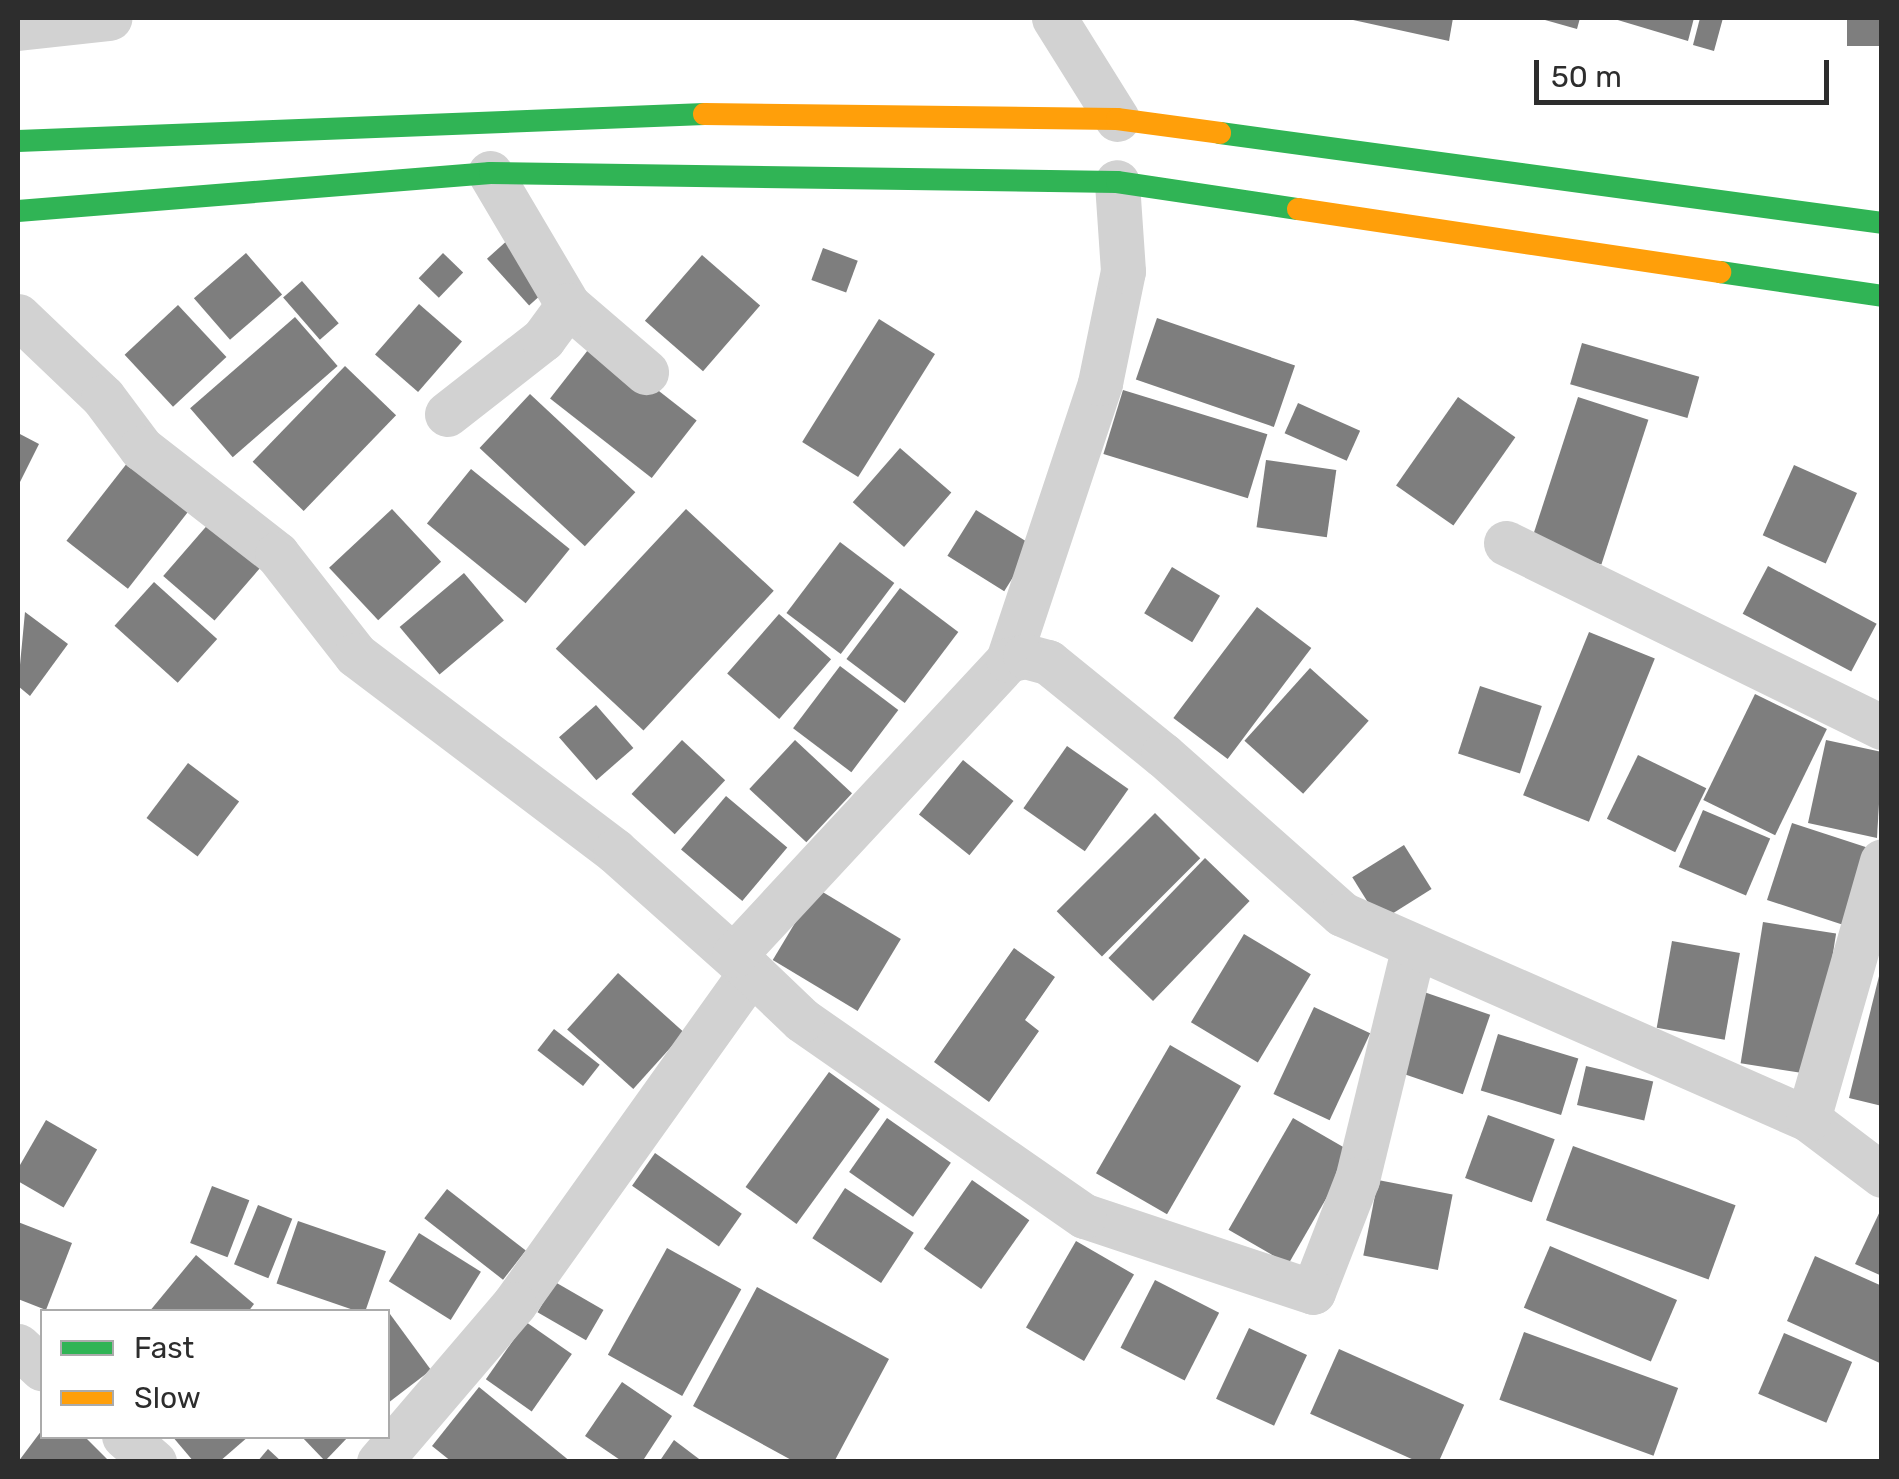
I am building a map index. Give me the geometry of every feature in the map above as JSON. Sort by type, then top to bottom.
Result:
[{"type":"main road","points":[[18,141],[750,112],[1117,119],[1882,223]]},
{"type":"main road","points":[[18,211],[490,173],[1117,182],[1882,296]]},
{"type":"street","points":[[18,28],[110,18]]},
{"type":"street","points":[[1054,18],[1117,119]]},
{"type":"street","points":[[490,173],[568,305],[646,372]]},
{"type":"street","points":[[734,954],[1008,660],[1100,383],[1123,271],[1117,182]]},
{"type":"street","points":[[447,414],[543,339],[568,305]]},
{"type":"street","points":[[18,316],[103,397],[141,448],[276,554],[356,655],[615,851],[734,954],[802,1020],[1084,1216],[1313,1292],[1357,1180],[1413,950]]},
{"type":"street","points":[[1506,543],[1882,727]]},
{"type":"street","points":[[1008,660],[1048,662],[1277,864],[1342,914],[1413,950],[1808,1119],[1882,1175]]},
{"type":"street","points":[[1808,1119],[1882,861]]},
{"type":"street","points":[[379,1462],[514,1304],[751,972],[734,954]]},
{"type":"street","points":[[18,1346],[40,1366]]},
{"type":"street","points":[[127,1439],[154,1462]]},
{"type":"building","points":[[1344,18],[1453,18],[1449,41]]},
{"type":"building","points":[[1538,18],[1580,18],[1577,29]]},
{"type":"building","points":[[1611,18],[1694,18],[1688,41]]},
{"type":"building","points":[[1700,18],[1723,18],[1714,51],[1693,45]]},
{"type":"building","points":[[1847,18],[1882,18],[1882,46],[1847,46]]},
{"type":"building","points":[[510,238],[552,285],[529,306],[487,259]]},
{"type":"building","points":[[823,248],[858,261],[846,293],[811,280]]},
{"type":"building","points":[[246,253],[282,295],[230,340],[194,298]]},
{"type":"building","points":[[443,253],[463,272],[439,298],[419,278]]},
{"type":"building","points":[[702,255],[760,306],[703,371],[645,321]]},
{"type":"building","points":[[302,281],[339,323],[320,340],[283,297]]},
{"type":"building","points":[[419,304],[462,341],[418,392],[375,355]]},
{"type":"building","points":[[178,305],[226,357],[173,407],[125,355]]},
{"type":"building","points":[[295,317],[338,366],[233,457],[190,408]]},
{"type":"building","points":[[1157,318],[1295,366],[1274,427],[1136,379]]},
{"type":"building","points":[[879,319],[935,354],[858,477],[802,442]]},
{"type":"building","points":[[595,341],[697,420],[652,478],[550,399]]},
{"type":"building","points":[[1582,343],[1699,377],[1687,418],[1570,384]]},
{"type":"building","points":[[345,366],[396,415],[304,511],[253,462]]},
{"type":"building","points":[[1123,390],[1267,434],[1248,498],[1103,454]]},
{"type":"building","points":[[530,394],[635,492],[585,546],[480,448]]},
{"type":"building","points":[[1458,397],[1515,437],[1453,526],[1396,485]]},
{"type":"building","points":[[1578,397],[1648,420],[1601,564],[1531,542]]},
{"type":"building","points":[[1298,403],[1360,431],[1347,461],[1285,433]]},
{"type":"building","points":[[18,433],[39,444],[18,486]]},
{"type":"building","points":[[900,448],[951,493],[904,547],[853,502]]},
{"type":"building","points":[[1266,460],[1336,470],[1327,537],[1257,527]]},
{"type":"building","points":[[128,462],[189,510],[128,589],[66,541]]},
{"type":"building","points":[[1794,465],[1857,493],[1826,563],[1763,535]]},
{"type":"building","points":[[471,469],[570,549],[526,603],[427,523]]},
{"type":"building","points":[[392,509],[441,562],[378,620],[329,568]]},
{"type":"building","points":[[686,509],[774,591],[644,731],[556,649]]},
{"type":"building","points":[[976,510],[1033,546],[1004,591],[947,556]]},
{"type":"building","points":[[217,514],[268,559],[215,620],[163,576]]},
{"type":"building","points":[[840,542],[894,583],[841,654],[786,613]]},
{"type":"building","points":[[1768,566],[1877,624],[1851,671],[1743,614]]},
{"type":"building","points":[[1172,567],[1220,596],[1192,642],[1144,613]]},
{"type":"building","points":[[464,573],[504,620],[440,674],[400,627]]},
{"type":"building","points":[[154,582],[217,639],[178,683],[115,626]]},
{"type":"building","points":[[900,588],[958,632],[905,703],[846,659]]},
{"type":"building","points":[[1257,607],[1311,648],[1228,759],[1173,718]]},
{"type":"building","points":[[25,612],[68,644],[30,696],[18,686]]},
{"type":"building","points":[[779,614],[831,659],[779,719],[727,674]]},
{"type":"building","points":[[1589,632],[1655,659],[1589,822],[1523,795]]},
{"type":"building","points":[[840,666],[898,710],[851,772],[793,728]]},
{"type":"building","points":[[1310,668],[1369,721],[1303,794],[1244,741]]},
{"type":"building","points":[[1480,686],[1542,706],[1520,774],[1458,754]]},
{"type":"building","points":[[1755,694],[1827,729],[1775,835],[1703,800]]},
{"type":"building","points":[[596,705],[633,748],[596,780],[559,737]]},
{"type":"building","points":[[682,740],[725,780],[675,834],[632,794]]},
{"type":"building","points":[[795,740],[852,793],[806,842],[749,789]]},
{"type":"building","points":[[1826,740],[1882,752],[1877,838],[1808,823]]},
{"type":"building","points":[[1067,746],[1128,789],[1085,851],[1023,808]]},
{"type":"building","points":[[1638,755],[1706,788],[1675,852],[1607,819]]},
{"type":"building","points":[[963,760],[1014,801],[969,855],[919,814]]},
{"type":"building","points":[[188,763],[239,802],[198,857],[146,818]]},
{"type":"building","points":[[726,796],[787,847],[742,901],[681,850]]},
{"type":"building","points":[[1703,810],[1770,839],[1746,896],[1679,867]]},
{"type":"building","points":[[1155,813],[1200,858],[1102,957],[1057,911]]},
{"type":"building","points":[[1792,823],[1871,849],[1846,926],[1767,900]]},
{"type":"building","points":[[1404,845],[1432,889],[1380,921],[1352,877]]},
{"type":"building","points":[[1205,858],[1250,901],[1153,1001],[1108,958]]},
{"type":"building","points":[[816,888],[901,939],[858,1011],[773,960]]},
{"type":"building","points":[[1763,922],[1836,934],[1814,1075],[1741,1063]]},
{"type":"building","points":[[1244,934],[1311,974],[1258,1062],[1191,1022]]},
{"type":"building","points":[[1672,941],[1740,953],[1725,1040],[1657,1028]]},
{"type":"building","points":[[1014,948],[1055,977],[1025,1020],[1039,1031],[989,1102],[934,1062]]},
{"type":"building","points":[[1882,964],[1882,1106],[1849,1098]]},
{"type":"building","points":[[618,973],[684,1033],[633,1089],[567,1029]]},
{"type":"building","points":[[1424,992],[1490,1015],[1463,1094],[1397,1071]]},
{"type":"building","points":[[1314,1007],[1370,1033],[1330,1120],[1273,1094]]},
{"type":"building","points":[[554,1029],[600,1065],[583,1086],[537,1050]]},
{"type":"building","points":[[1498,1034],[1578,1059],[1561,1115],[1481,1090]]},
{"type":"building","points":[[1170,1045],[1241,1086],[1167,1214],[1096,1173]]},
{"type":"building","points":[[1586,1066],[1653,1082],[1644,1120],[1577,1105]]},
{"type":"building","points":[[829,1072],[880,1109],[797,1224],[746,1187]]},
{"type":"building","points":[[1488,1115],[1555,1139],[1532,1202],[1465,1178]]},
{"type":"building","points":[[887,1118],[951,1163],[913,1217],[849,1172]]},
{"type":"building","points":[[1293,1118],[1353,1152],[1288,1264],[1228,1230]]},
{"type":"building","points":[[46,1120],[97,1150],[64,1208],[18,1181],[18,1168]]},
{"type":"building","points":[[1573,1146],[1736,1205],[1709,1279],[1546,1220]]},
{"type":"building","points":[[655,1153],[742,1214],[719,1247],[632,1186]]},
{"type":"building","points":[[972,1180],[1029,1220],[981,1289],[924,1249]]},
{"type":"building","points":[[1378,1180],[1453,1195],[1438,1270],[1363,1256]]},
{"type":"building","points":[[212,1186],[249,1200],[227,1257],[190,1243]]},
{"type":"building","points":[[845,1188],[914,1233],[881,1283],[812,1238]]},
{"type":"building","points":[[447,1189],[526,1251],[503,1280],[424,1218]]},
{"type":"building","points":[[258,1205],[292,1219],[268,1278],[234,1264]]},
{"type":"building","points":[[1882,1207],[1882,1276],[1855,1264]]},
{"type":"building","points":[[298,1221],[386,1251],[366,1309],[351,1309],[277,1283]]},
{"type":"building","points":[[18,1222],[72,1243],[46,1309],[18,1299]]},
{"type":"building","points":[[419,1233],[481,1272],[451,1320],[389,1281]]},
{"type":"building","points":[[1076,1241],[1134,1274],[1084,1361],[1026,1328]]},
{"type":"building","points":[[1550,1246],[1677,1300],[1651,1362],[1524,1308]]},
{"type":"building","points":[[667,1248],[741,1289],[682,1396],[608,1355]]},
{"type":"building","points":[[196,1255],[254,1304],[250,1309],[151,1309]]},
{"type":"building","points":[[1815,1256],[1882,1286],[1882,1364],[1787,1321]]},
{"type":"building","points":[[1155,1280],[1219,1313],[1185,1380],[1120,1348]]},
{"type":"building","points":[[555,1282],[603,1310],[586,1340],[538,1312]]},
{"type":"building","points":[[757,1287],[889,1359],[834,1462],[795,1462],[693,1406]]},
{"type":"building","points":[[390,1314],[431,1370],[390,1401]]},
{"type":"building","points":[[526,1322],[572,1354],[532,1411],[486,1379]]},
{"type":"building","points":[[1249,1328],[1307,1355],[1274,1426],[1216,1399]]},
{"type":"building","points":[[1524,1332],[1678,1388],[1653,1456],[1499,1400]]},
{"type":"building","points":[[1784,1333],[1852,1362],[1826,1423],[1758,1394]]},
{"type":"building","points":[[1339,1349],[1464,1405],[1439,1462],[1418,1462],[1310,1414]]},
{"type":"building","points":[[622,1382],[672,1416],[642,1462],[623,1462],[585,1436]]},
{"type":"building","points":[[479,1387],[571,1462],[452,1462],[432,1446]]},
{"type":"building","points":[[40,1433],[40,1439],[87,1439],[110,1462],[18,1462]]},
{"type":"building","points":[[175,1439],[246,1439],[219,1462],[194,1462]]},
{"type":"building","points":[[304,1439],[346,1439],[325,1461]]},
{"type":"building","points":[[674,1440],[703,1462],[659,1462]]},
{"type":"building","points":[[268,1449],[282,1462],[257,1462]]},
{"type":"traffic: fast","points":[[18,141],[704,114]]},
{"type":"traffic: fast","points":[[1220,133],[1882,223]]},
{"type":"traffic: fast","points":[[18,211],[490,173],[1117,182],[1298,209]]},
{"type":"traffic: fast","points":[[1720,272],[1882,296]]},
{"type":"traffic: slow","points":[[704,114],[1117,119],[1220,133]]},
{"type":"traffic: slow","points":[[1298,209],[1720,272]]}]
